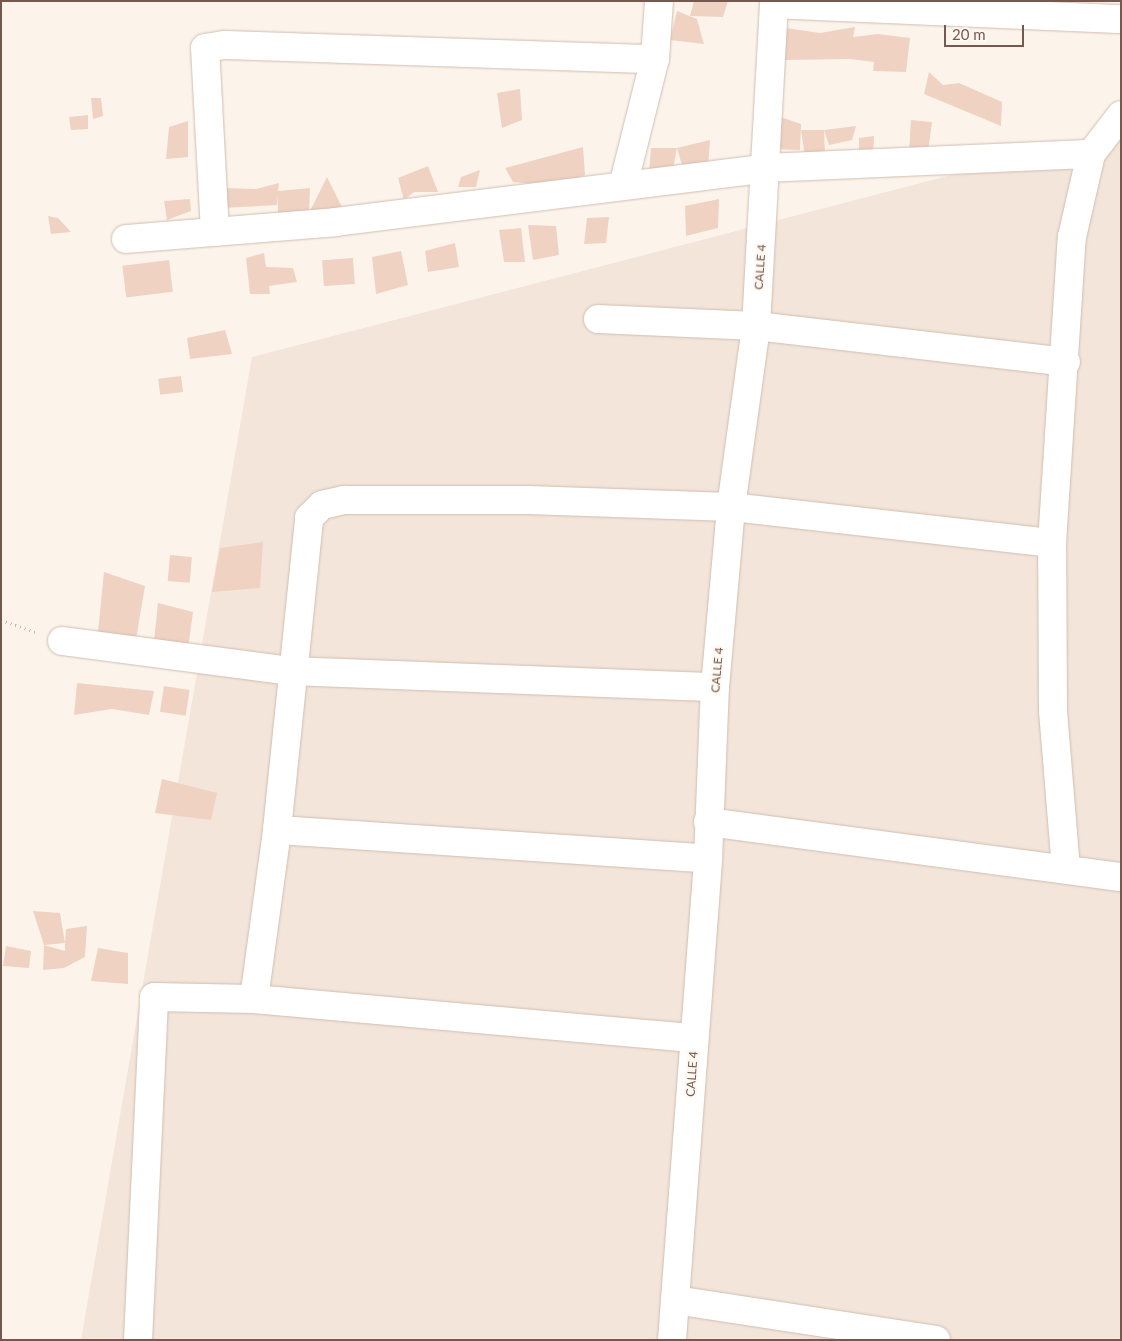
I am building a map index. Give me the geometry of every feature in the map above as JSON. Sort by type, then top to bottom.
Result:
[{"type":"street","points":[[623,186],[655,59],[659,1]]},
{"type":"street","points":[[774,2],[1121,19]]},
{"type":"street","name":"CALLE 4","points":[[672,1340],[708,859],[708,822],[715,687],[731,507],[756,326],[774,2]]},
{"type":"street","points":[[215,232],[205,48],[225,45],[655,59]]},
{"type":"street","points":[[1066,869],[1052,710],[1052,543],[1066,362],[1072,237],[1091,154],[1121,115]]},
{"type":"street","points":[[126,240],[336,222],[766,168],[1091,154]]},
{"type":"street","points":[[598,319],[756,326],[1066,362]]},
{"type":"street","points":[[254,999],[277,830],[291,671],[309,518],[322,505],[344,500],[518,500],[731,507],[1052,543]]},
{"type":"street","points":[[62,641],[291,671],[715,687]]},
{"type":"street","points":[[708,822],[1121,877]]},
{"type":"street","points":[[277,830],[708,859]]},
{"type":"street","points":[[138,1340],[154,997],[254,999],[694,1038]]},
{"type":"street","points":[[675,1300],[936,1340]]},
{"type":"path","points":[[1,620],[62,641]]},
{"type":"shaded area","points":[[1121,131],[1121,1340],[81,1340],[252,357]]},
{"type":"building","points":[[694,1],[728,1],[723,17],[690,16]]},
{"type":"building","points":[[677,11],[697,19],[704,44],[670,40]]},
{"type":"building","points":[[855,27],[853,37],[878,34],[910,38],[906,72],[873,71],[874,62],[850,59],[784,60],[786,28],[820,33]]},
{"type":"building","points":[[929,72],[943,85],[959,83],[1002,102],[1001,126],[924,94]]},
{"type":"building","points":[[520,89],[522,120],[502,128],[497,93]]},
{"type":"building","points":[[91,98],[101,98],[103,116],[93,119]]},
{"type":"building","points":[[88,115],[88,129],[71,130],[69,117]]},
{"type":"building","points":[[775,115],[801,124],[800,150],[772,149]]},
{"type":"building","points":[[911,120],[932,122],[928,152],[909,153]]},
{"type":"building","points":[[188,121],[188,157],[166,159],[169,127]]},
{"type":"building","points":[[856,126],[852,140],[829,145],[824,130]]},
{"type":"building","points":[[801,130],[824,130],[825,154],[805,157]]},
{"type":"building","points":[[874,136],[873,157],[859,157],[859,138]]},
{"type":"building","points":[[710,140],[708,167],[684,172],[677,148]]},
{"type":"building","points":[[583,147],[585,175],[559,186],[513,182],[505,168]]},
{"type":"building","points":[[651,148],[677,148],[673,169],[649,172]]},
{"type":"building","points":[[428,166],[438,192],[414,192],[404,200],[398,178]]},
{"type":"building","points":[[480,170],[476,187],[458,187],[461,177]]},
{"type":"building","points":[[327,177],[343,209],[309,213]]},
{"type":"building","points":[[279,183],[278,191],[310,188],[309,213],[278,218],[278,196],[277,205],[222,208],[224,188],[256,189]]},
{"type":"building","points":[[190,199],[191,211],[167,220],[164,201]]},
{"type":"building","points":[[719,199],[718,228],[686,236],[685,206]]},
{"type":"building","points":[[48,216],[58,218],[71,232],[51,234]]},
{"type":"building","points":[[609,217],[606,243],[584,244],[587,218]]},
{"type":"building","points":[[528,225],[556,226],[559,255],[533,260]]},
{"type":"building","points":[[521,228],[525,262],[504,262],[499,230]]},
{"type":"building","points":[[455,243],[459,267],[428,272],[425,251]]},
{"type":"building","points":[[401,251],[408,285],[376,294],[372,257]]},
{"type":"building","points":[[264,253],[266,267],[293,268],[297,282],[269,286],[270,294],[250,294],[246,258]]},
{"type":"building","points":[[353,258],[355,284],[324,286],[322,260]]},
{"type":"building","points":[[169,260],[173,292],[126,297],[122,266]]},
{"type":"building","points":[[225,330],[232,354],[190,359],[187,338]]},
{"type":"building","points":[[181,376],[183,392],[160,395],[158,379]]},
{"type":"building","points":[[263,542],[260,588],[212,592],[220,548]]},
{"type":"building","points":[[170,555],[192,557],[190,583],[168,581]]},
{"type":"building","points":[[104,572],[145,586],[136,639],[98,632]]},
{"type":"building","points":[[158,603],[193,612],[188,649],[154,641]]},
{"type":"building","points":[[77,683],[154,691],[149,715],[112,709],[74,715]]},
{"type":"building","points":[[164,686],[190,690],[186,716],[160,712]]},
{"type":"building","points":[[162,779],[217,793],[211,820],[155,813]]},
{"type":"building","points":[[33,911],[60,913],[65,943],[44,945]]},
{"type":"building","points":[[87,926],[85,957],[64,968],[43,970],[44,945],[65,951],[66,929]]},
{"type":"building","points":[[6,946],[31,951],[29,968],[3,966]]},
{"type":"building","points":[[98,948],[128,953],[128,984],[91,981]]}]
